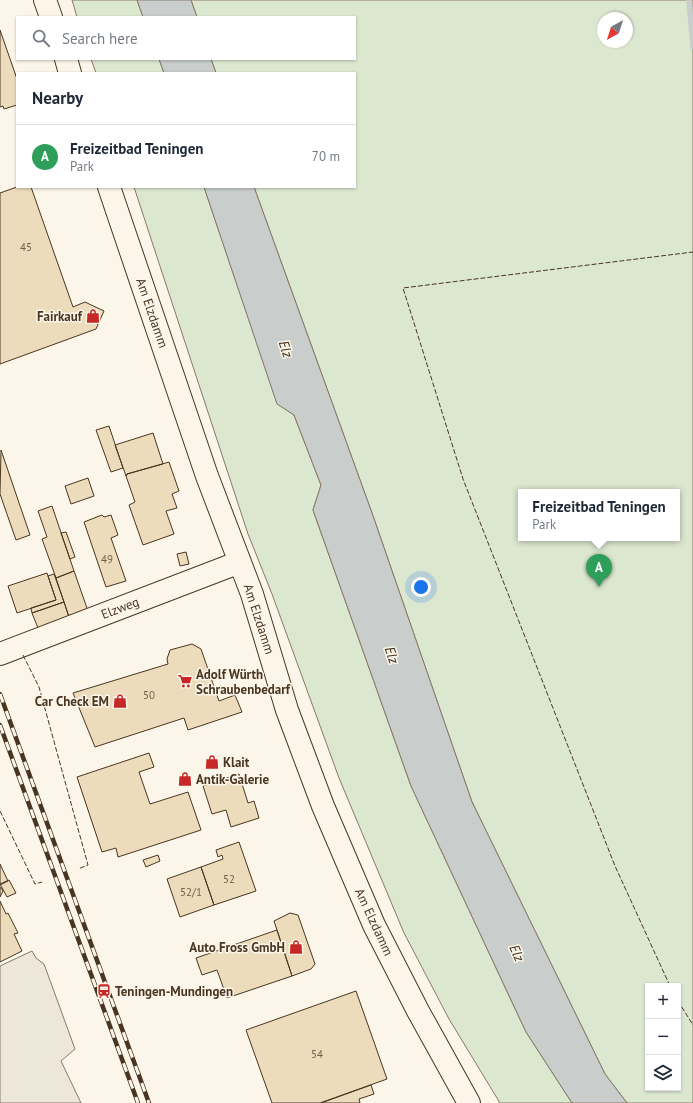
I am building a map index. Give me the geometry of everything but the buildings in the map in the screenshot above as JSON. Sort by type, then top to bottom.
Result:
[{"type":"street","points":[[46,0],[51,16]]},
{"type":"street","points":[[66,60],[70,72]]},
{"type":"street","name":"Am Elzdamm","points":[[109,188],[207,476],[240,562],[287,710],[323,806],[348,868],[374,925],[418,1011],[469,1103]]},
{"type":"street","name":"Elzweg","points":[[0,654],[240,562]]},
{"type":"green space","points":[[72,0],[137,0],[143,16],[77,16]]},
{"type":"green space","points":[[191,0],[693,0],[693,1103],[627,1103],[605,1074],[472,802],[372,513],[254,188],[356,188],[356,72],[216,72],[211,60],[356,60],[356,16],[197,16]]},
{"type":"green space","points":[[91,60],[159,60],[164,72],[96,72]]},
{"type":"green space","points":[[134,188],[204,188],[277,403],[294,415],[321,485],[313,510],[411,786],[526,1032],[572,1103],[500,1103],[449,1019],[404,933],[339,778],[272,594],[248,534]]},
{"type":"shaded area","points":[[32,951],[36,958],[44,964],[75,1049],[61,1061],[81,1103],[0,1103],[0,966]]},
{"type":"water","points":[[137,0],[191,0],[197,16],[143,16]]},
{"type":"water","points":[[159,60],[211,60],[216,72],[164,72]]},
{"type":"water","name":"Elz","points":[[204,188],[254,188],[372,513],[472,802],[605,1074],[627,1103],[572,1103],[526,1032],[411,786],[313,510],[321,485],[294,415],[277,404]]},
{"type":"waterway","points":[[689,0],[693,47]]},
{"type":"railway","points":[[0,694],[149,1103]]},
{"type":"railway","points":[[0,725],[138,1103]]},
{"type":"fence","points":[[669,983],[615,866],[463,479],[403,288],[693,252]]},
{"type":"fence","points":[[23,655],[39,687],[88,865],[78,869]]},
{"type":"fence","points":[[0,811],[35,884],[42,882]]},
{"type":"fence","points":[[681,1006],[693,1025]]},
{"type":"place","name":"Fairkauf","points":[[93,316]]},
{"type":"place","name":"Freizeitbad Teningen","points":[[599,587]]},
{"type":"place","name":"Adolf Würth Schraubenbedarf","points":[[185,681]]},
{"type":"place","name":"Car Check EM","points":[[120,701]]},
{"type":"place","name":"Klait","points":[[212,762]]},
{"type":"place","name":"Antik-Galerie","points":[[185,779]]},
{"type":"place","name":"Auto Fross GmbH","points":[[296,947]]},
{"type":"place","name":"Teningen-Mundingen","points":[[104,991]]}]
